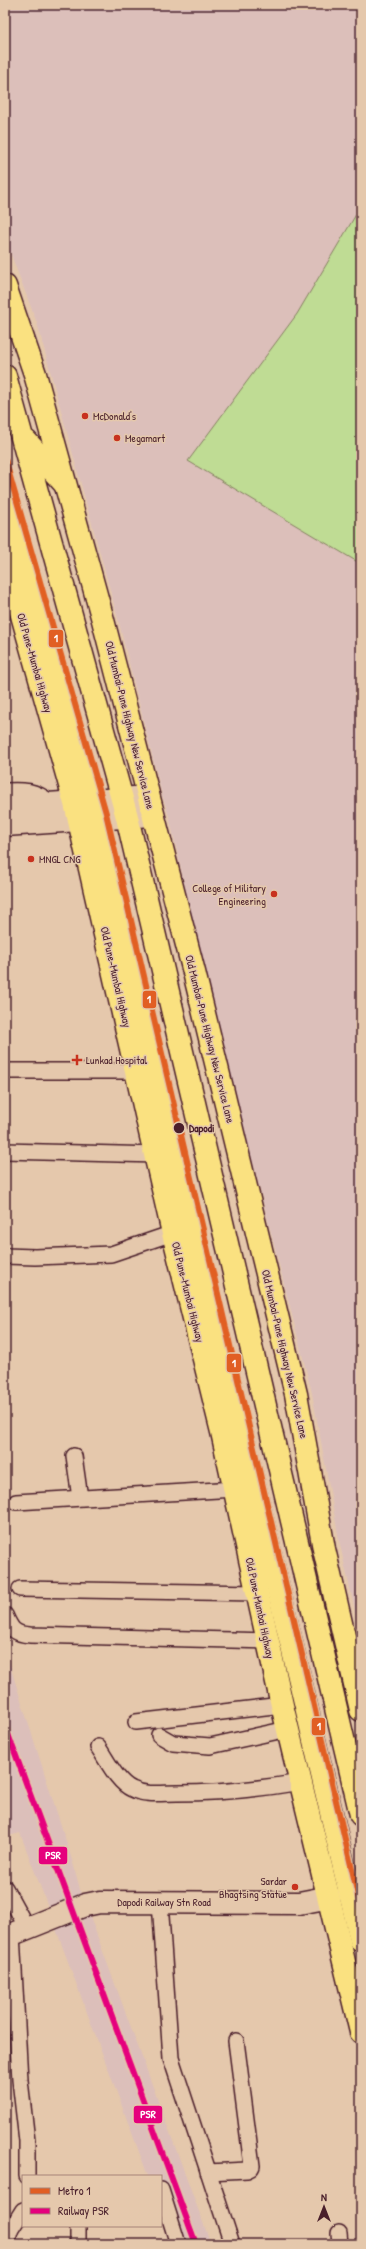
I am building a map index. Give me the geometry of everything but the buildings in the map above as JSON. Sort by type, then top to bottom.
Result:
[{"type":"main road","name":"Old Mumbai-Pune Highway New Service Lane","points":[[5,286],[35,374],[64,484],[104,620],[150,806],[194,972],[295,1387],[324,1549],[361,1710]]},
{"type":"main road","points":[[5,376],[124,808],[361,1815]]},
{"type":"main road","points":[[22,437],[64,484]]},
{"type":"main road","name":"Old Pune–Mumbai Highway","points":[[5,491],[86,811],[320,1762],[361,1940]]},
{"type":"main road","name":"Old Pune–Mumbai Highway","points":[[5,555],[86,811],[138,1071],[173,1233],[235,1489],[282,1705],[330,1897],[361,2032]]},
{"type":"main road","points":[[5,825],[53,813],[150,806]]},
{"type":"main road","points":[[5,807],[53,813]]},
{"type":"main road","name":"Dapodi Railway Stn Road","points":[[14,1933],[86,1904],[100,1902],[299,1903],[330,1897]]},
{"type":"street","points":[[5,793],[28,792],[39,796],[53,813],[35,832],[5,834]]},
{"type":"street","points":[[5,1071],[138,1071]]},
{"type":"street","points":[[5,1151],[157,1155]]},
{"type":"street","points":[[5,1256],[35,1258],[111,1254],[173,1233]]},
{"type":"street","points":[[74,1456],[80,1498]]},
{"type":"street","points":[[16,1502],[235,1489]]},
{"type":"street","points":[[20,1590],[257,1593]]},
{"type":"street","points":[[5,1615],[10,1628],[18,1634],[267,1641]]},
{"type":"street","points":[[136,1722],[282,1705]]},
{"type":"street","points":[[159,1735],[173,1744],[210,1746],[288,1729]]},
{"type":"street","points":[[98,1747],[121,1780],[131,1789],[144,1794],[203,1793],[269,1788],[301,1782]]},
{"type":"street","points":[[5,1888],[14,1933],[20,2080],[27,2142],[27,2175]]},
{"type":"street","points":[[160,1902],[171,2058],[232,2244]]},
{"type":"street","points":[[208,2172],[247,2170],[252,2166],[236,2041]]},
{"type":"street","points":[[162,2193],[178,2244]]},
{"type":"street","points":[[6,2244],[22,2212]]},
{"type":"street","points":[[78,2227],[78,2244]]},
{"type":"shaded area","name":"College of Military Engineering","points":[[5,5],[361,5],[361,1636],[340,1545],[312,1393],[204,971],[169,816],[162,795],[118,619],[37,323],[5,239]]},
{"type":"shaded area","points":[[5,1650],[73,1863],[82,1897],[49,1909],[20,1833],[5,1837]]},
{"type":"shaded area","points":[[88,1911],[211,2244],[173,2244],[162,2215],[162,2175],[148,2175],[54,1924]]},
{"type":"green space","points":[[361,206],[361,564],[188,461],[297,314]]},
{"type":"metro line","name":"1","points":[[5,459],[106,813],[361,1908]]},
{"type":"rail line","name":"PSR","points":[[5,1726],[196,2244]]},
{"type":"place","name":"McDonald's","points":[[85,416]]},
{"type":"place","name":"Megamart","points":[[117,438]]},
{"type":"place","name":"MNGL CNG","points":[[31,859]]},
{"type":"place","name":"College of Military Engineering","points":[[274,894]]},
{"type":"place","name":"Lunkad Hospital","points":[[77,1060]]},
{"type":"place","name":"Dapodi","points":[[179,1128]]},
{"type":"place","name":"Sardar Bhagtsing Statue","points":[[295,1887]]}]
